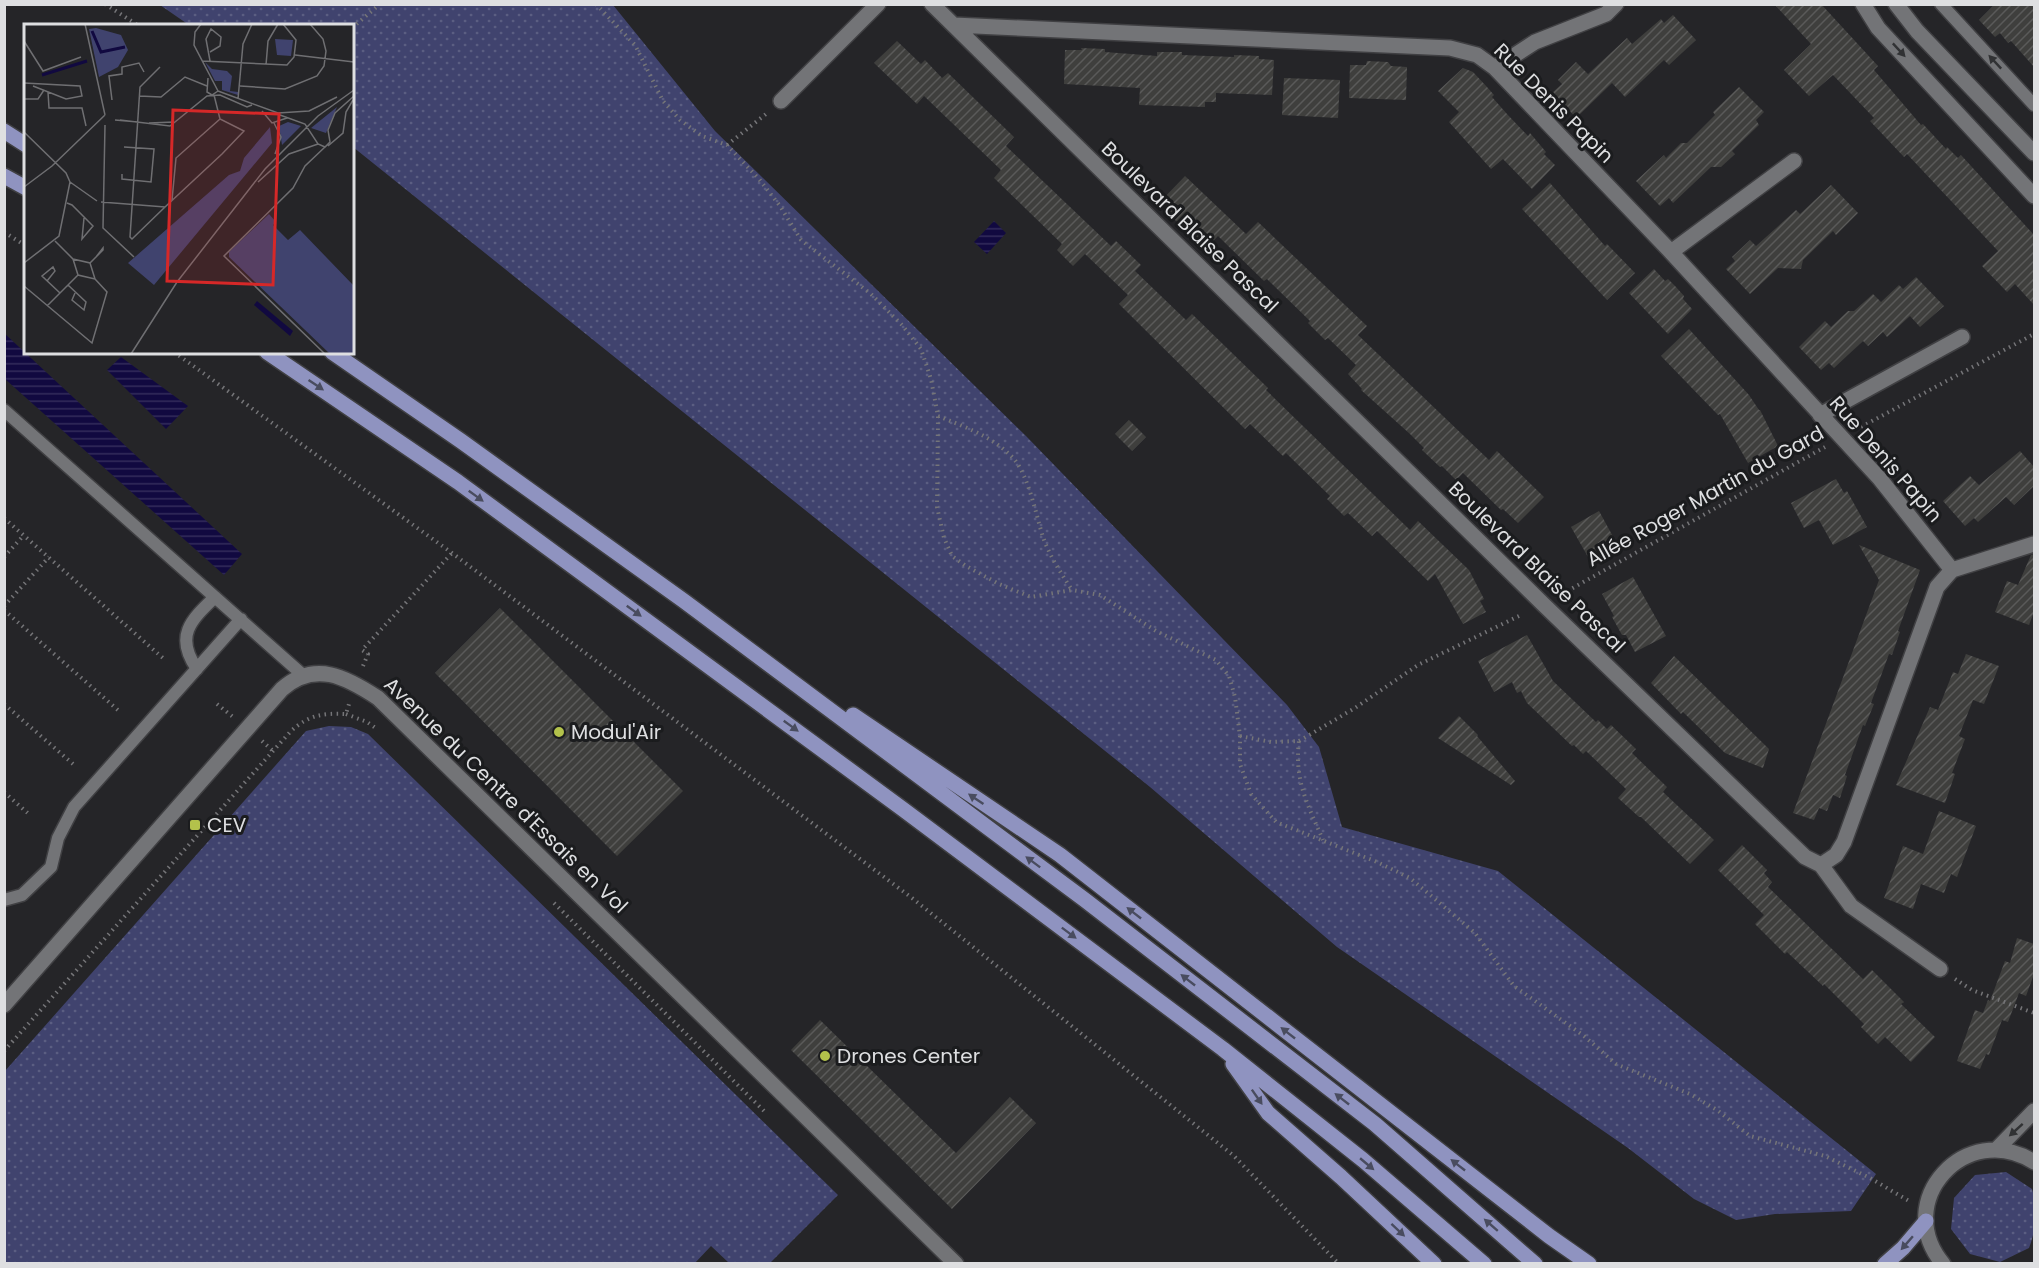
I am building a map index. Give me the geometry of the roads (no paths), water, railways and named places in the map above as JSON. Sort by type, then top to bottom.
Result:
[{"type":"main road","points":[[4,131],[24,144]]},
{"type":"main road","points":[[4,176],[24,187]]},
{"type":"main road","points":[[270,354],[458,483],[672,638],[1223,1049],[1363,1160],[1484,1263]]},
{"type":"main road","points":[[335,354],[461,441],[684,601],[1085,900],[1375,1124],[1535,1263]]},
{"type":"main road","points":[[684,601],[1060,855],[1531,1222],[1589,1263]]},
{"type":"main road","points":[[1223,1049],[1268,1113],[1434,1263]]},
{"type":"main road","points":[[1885,1263],[1903,1248],[1927,1213]]},
{"type":"street","points":[[781,101],[878,4]]},
{"type":"street","name":"Boulevard Blaise Pascal","points":[[932,4],[1543,604],[1805,857],[1821,865]]},
{"type":"street","points":[[1495,68],[1535,42],[1606,14],[1616,4]]},
{"type":"street","points":[[1863,4],[1878,28],[2034,196]]},
{"type":"street","points":[[1896,4],[1917,30],[2034,153]]},
{"type":"street","name":"Rue Denis Papin","points":[[954,25],[1450,48],[1477,55],[1495,68],[1671,252],[1880,479],[1952,570]]},
{"type":"street","points":[[1671,252],[1794,161]]},
{"type":"street","points":[[1820,415],[1962,337]]},
{"type":"street","points":[[1940,969],[1851,906],[1821,865],[1836,855],[1844,842],[1937,587],[1952,570],[2034,544]]},
{"type":"street","name":"Avenue du Centre d'Essais en Vol","points":[[304,676],[334,675],[356,683],[378,698],[956,1263]]},
{"type":"street","points":[[4,1005],[282,689],[292,681],[304,676]]},
{"type":"street","points":[[1997,1149],[2034,1111]]},
{"type":"street","points":[[1943,1263],[1936,1255],[1929,1239],[1927,1213],[1930,1192],[1938,1179],[1954,1162],[1975,1152],[1997,1149],[2022,1154],[2034,1162]]},
{"type":"lane","points":[[1941,4],[2034,105]]},
{"type":"lane","points":[[4,410],[304,676]]},
{"type":"lane","points":[[197,669],[189,658],[186,640],[192,619],[215,597]]},
{"type":"lane","points":[[4,900],[22,895],[51,867],[58,838],[74,807],[241,619]]},
{"type":"place","name":"Modul'Air","points":[[559,732]]},
{"type":"place","name":"CEV","points":[[195,825]]},
{"type":"place","name":"Drones Center","points":[[825,1056]]}]
